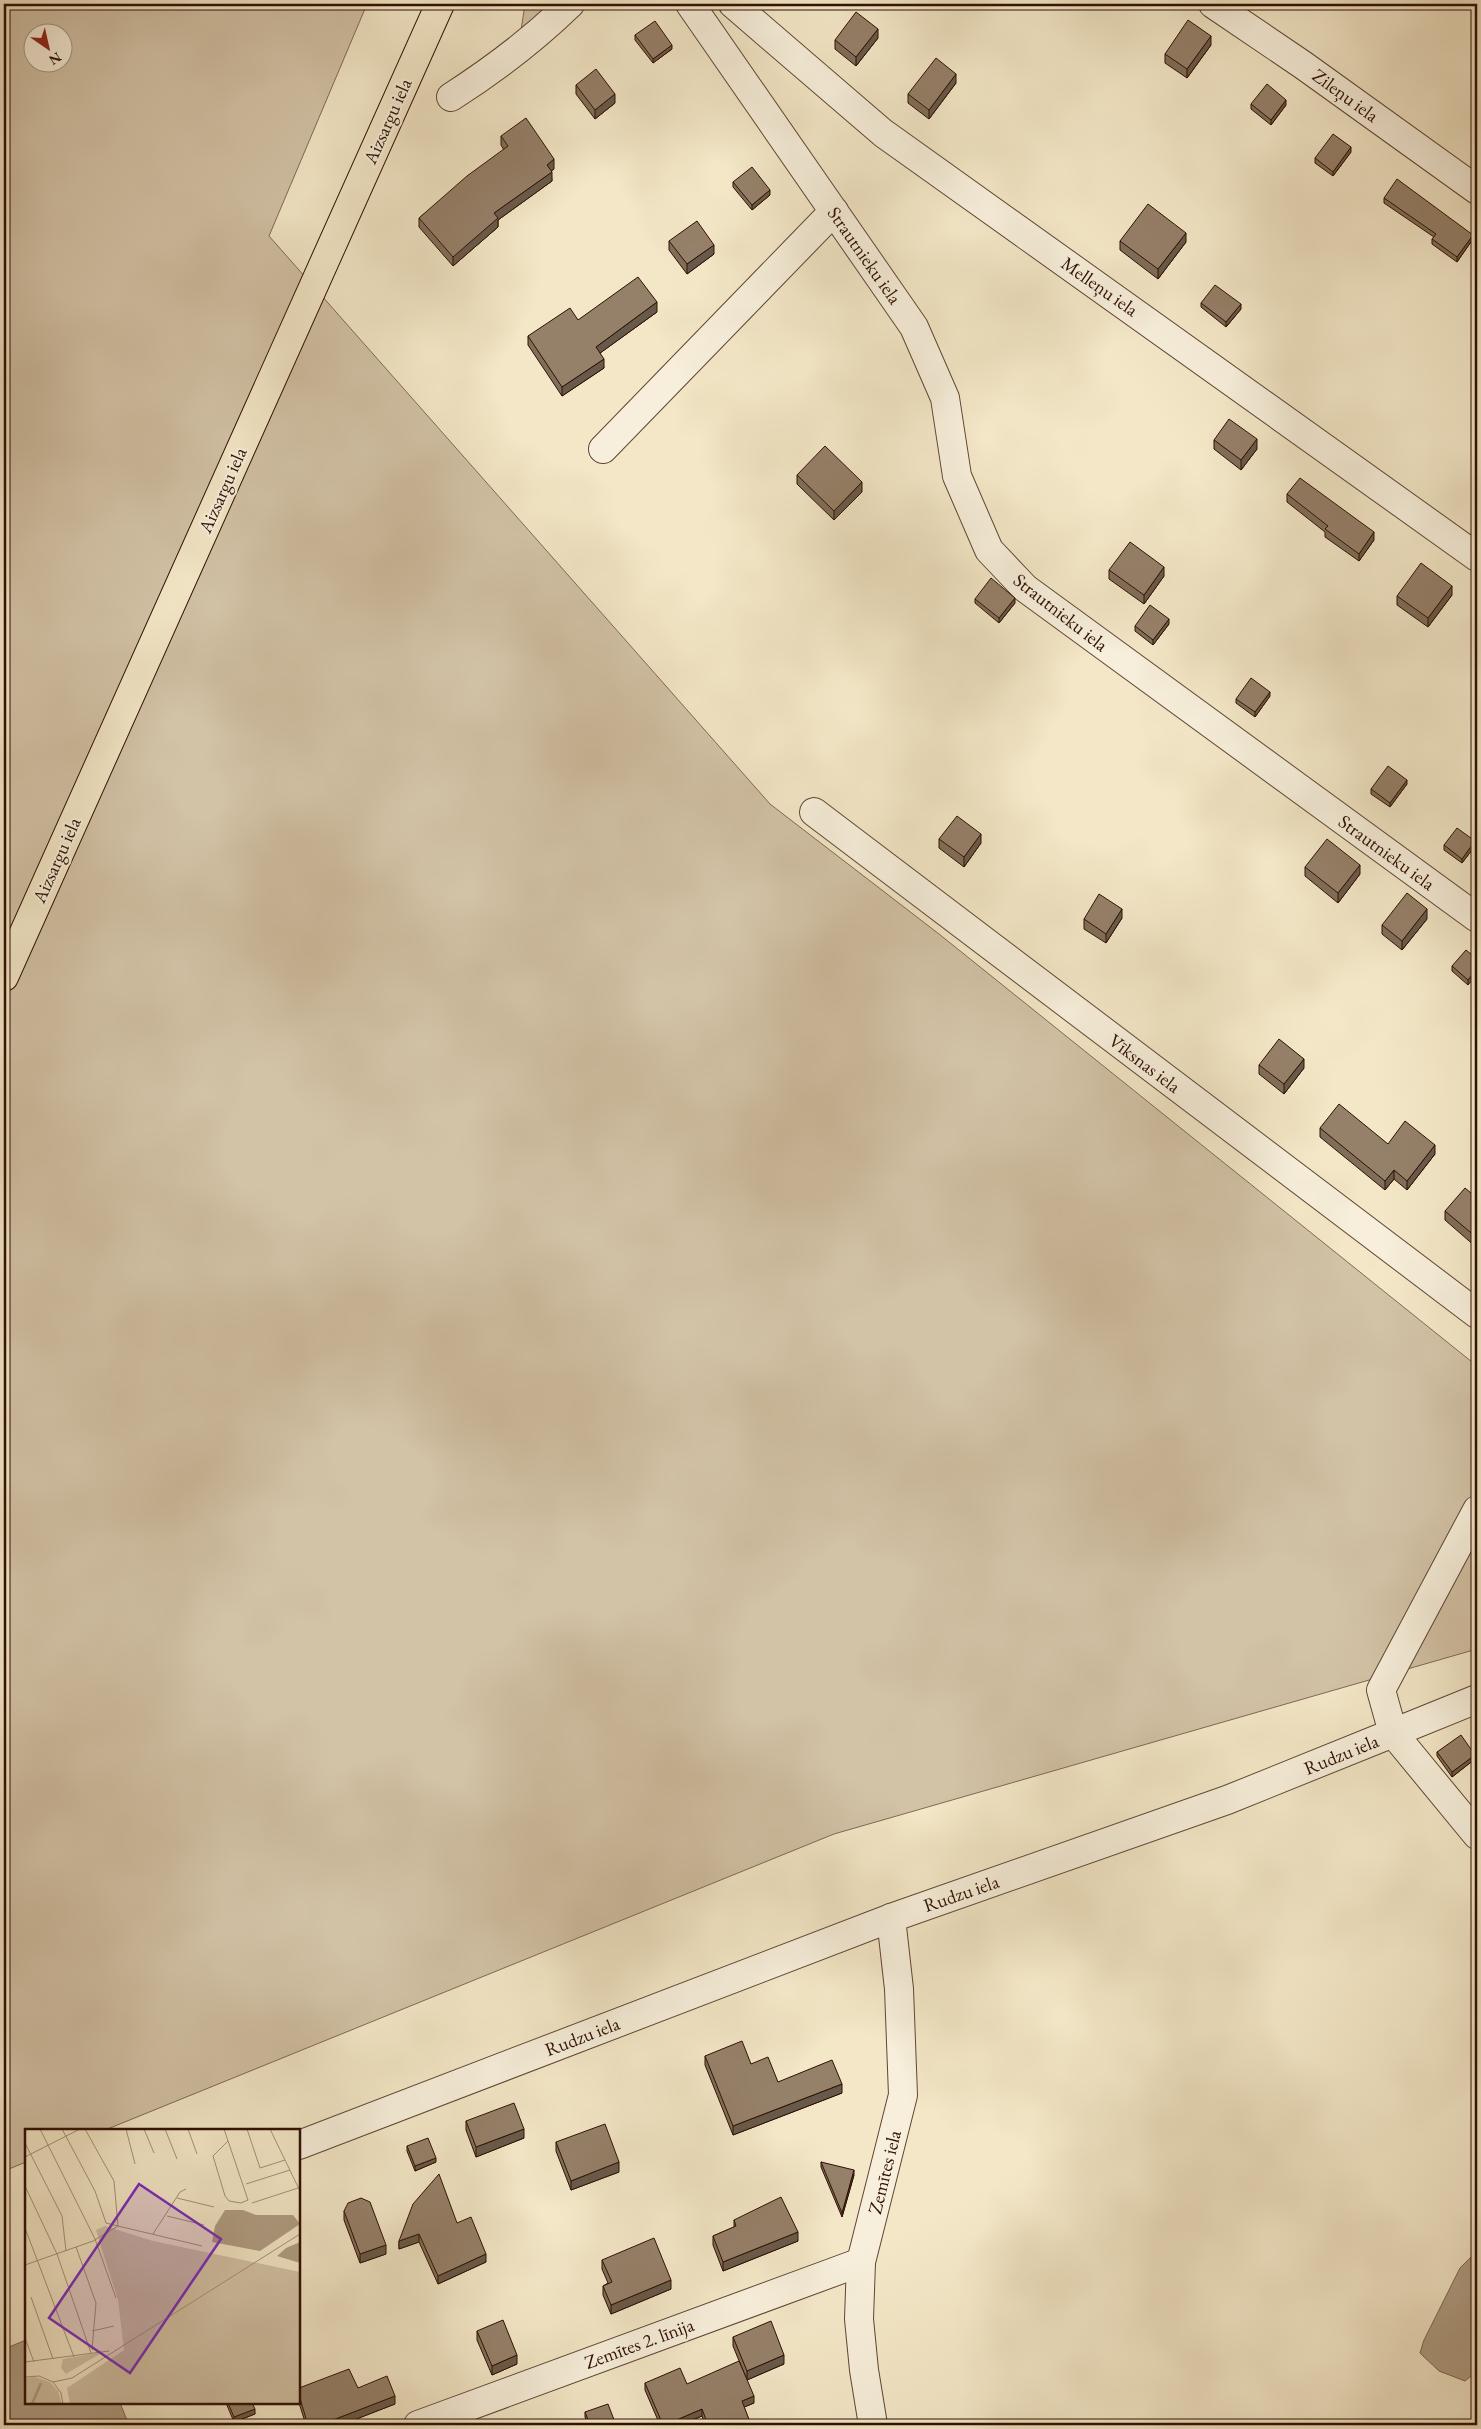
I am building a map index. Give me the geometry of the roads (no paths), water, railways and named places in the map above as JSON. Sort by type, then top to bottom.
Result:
[{"type":"highway","name":"Aizsargu iela","points":[[4,977],[440,4]]},
{"type":"street","points":[[450,97],[482,77],[544,29],[570,4]]},
{"type":"street","name":"Strautnieku iela","points":[[690,4],[914,327],[945,398],[957,476],[988,550],[1025,588],[1477,918]]},
{"type":"street","name":"Melleņu iela","points":[[733,4],[883,132],[1477,557]]},
{"type":"street","name":"Zileņu iela","points":[[1213,4],[1303,65],[1477,190]]},
{"type":"street","points":[[603,449],[834,211]]},
{"type":"street","name":"Vīksnas iela","points":[[814,812],[1477,1314]]},
{"type":"street","name":"Rudzu iela","points":[[300,2145],[891,1918],[1227,1800],[1393,1733],[1381,1690],[1477,1510]]},
{"type":"street","points":[[1477,1699],[1393,1733],[1477,1835]]},
{"type":"street","name":"Zemītes iela","points":[[874,2425],[864,2370],[859,2319],[861,2262],[904,2095],[899,1989],[891,1918]]},
{"type":"street","name":"Zemītes 2. līnija","points":[[418,2425],[861,2262]]}]
